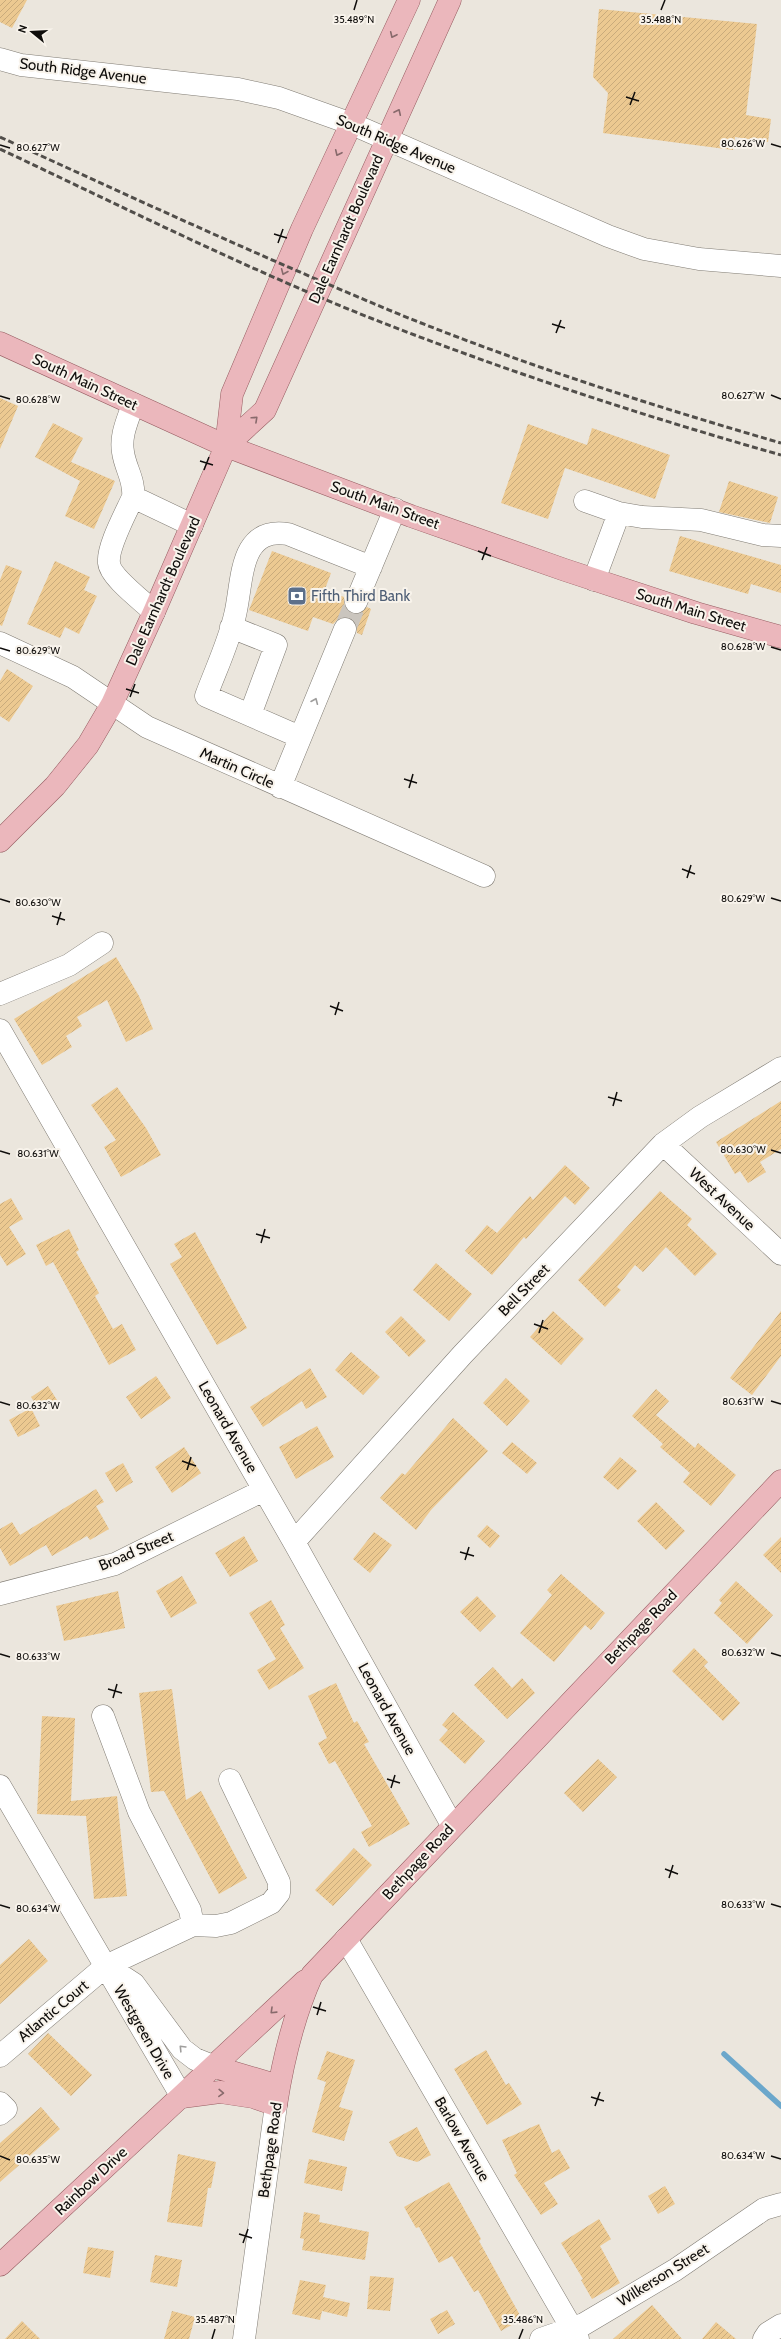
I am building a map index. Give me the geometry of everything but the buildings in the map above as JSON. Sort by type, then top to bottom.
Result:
[{"type":"main road","name":"Dale Earnhardt Boulevard","points":[[0,841],[56,786],[88,745],[112,704],[154,612],[226,446],[232,394],[302,230],[409,0]]},
{"type":"main road","name":"Dale Earnhardt Boulevard","points":[[226,446],[265,410],[447,4]]},
{"type":"main road","name":"South Main Street","points":[[0,343],[226,446],[395,510],[696,614],[781,637]]},
{"type":"main road","name":"Bethpage Road","points":[[278,2096],[298,2006],[312,1975],[452,1825],[781,1481]]},
{"type":"main road","name":"Rainbow Drive","points":[[0,2265],[215,2067],[312,1975]]},
{"type":"main road","points":[[215,2067],[278,2096]]},
{"type":"main road","points":[[182,2097],[220,2092],[253,2097],[278,2096]]},
{"type":"street","name":"South Ridge Avenue","points":[[0,59],[22,65],[238,89],[279,98],[352,124],[608,236],[644,249],[699,259],[781,266]]},
{"type":"street","points":[[133,404],[122,442],[123,453],[134,488],[133,497],[110,552],[109,564],[116,576],[154,612]]},
{"type":"street","points":[[133,497],[192,525]]},
{"type":"street","points":[[585,501],[620,513],[642,517],[700,520],[763,536],[781,536]]},
{"type":"street","points":[[356,602],[395,510]]},
{"type":"street","points":[[594,580],[620,513]]},
{"type":"street","points":[[300,737],[206,696],[236,614],[243,567],[250,549],[258,540],[269,534],[288,534],[371,567]]},
{"type":"street","points":[[231,627],[276,645],[250,715]]},
{"type":"street","points":[[280,787],[345,629]]},
{"type":"street","name":"Martin Circle","points":[[0,643],[74,677],[147,727],[484,876]]},
{"type":"street","points":[[0,994],[69,965],[102,943]]},
{"type":"street","name":"Leonard Avenue","points":[[0,1030],[294,1542],[452,1825]]},
{"type":"street","name":"Bell Street","points":[[294,1542],[463,1354],[664,1144],[700,1117],[781,1068]]},
{"type":"street","name":"West Avenue","points":[[664,1144],[781,1254]]},
{"type":"street","name":"Broad Street","points":[[0,1594],[115,1564],[264,1490]]},
{"type":"street","points":[[103,1716],[139,1812],[190,1910],[193,1925],[216,1926],[231,1923],[271,1903],[279,1893],[279,1882],[230,1780]]},
{"type":"street","name":"Westgreen Drive","points":[[0,1786],[7,1814],[106,1966],[182,2097]]},
{"type":"street","name":"Atlantic Court","points":[[0,2056],[106,1966],[193,1925]]},
{"type":"street","name":"Barlow Avenue","points":[[346,1938],[574,2334]]},
{"type":"street","name":"Westgreen Drive","points":[[106,1966],[134,1984],[182,2049],[195,2059],[215,2067]]},
{"type":"street","name":"Bethpage Road","points":[[244,2339],[278,2096]]},
{"type":"street","points":[[0,2103],[6,2109],[0,2114]]},
{"type":"street","name":"Wilkerson Street","points":[[541,2339],[574,2334],[584,2324],[675,2270],[764,2209],[781,2204]]},
{"type":"street","points":[[764,2339],[768,2333],[781,2325]]},
{"type":"waterway","points":[[724,2054],[781,2106]]},
{"type":"tunnel","points":[[345,629],[356,602]]},
{"type":"railway","points":[[0,137],[250,250],[401,315],[542,368],[781,443]]},
{"type":"railway","points":[[0,149],[232,259],[373,319],[524,375],[626,409],[781,455]]},
{"type":"place","name":"Fifth Third Bank","points":[[297,596]]}]
